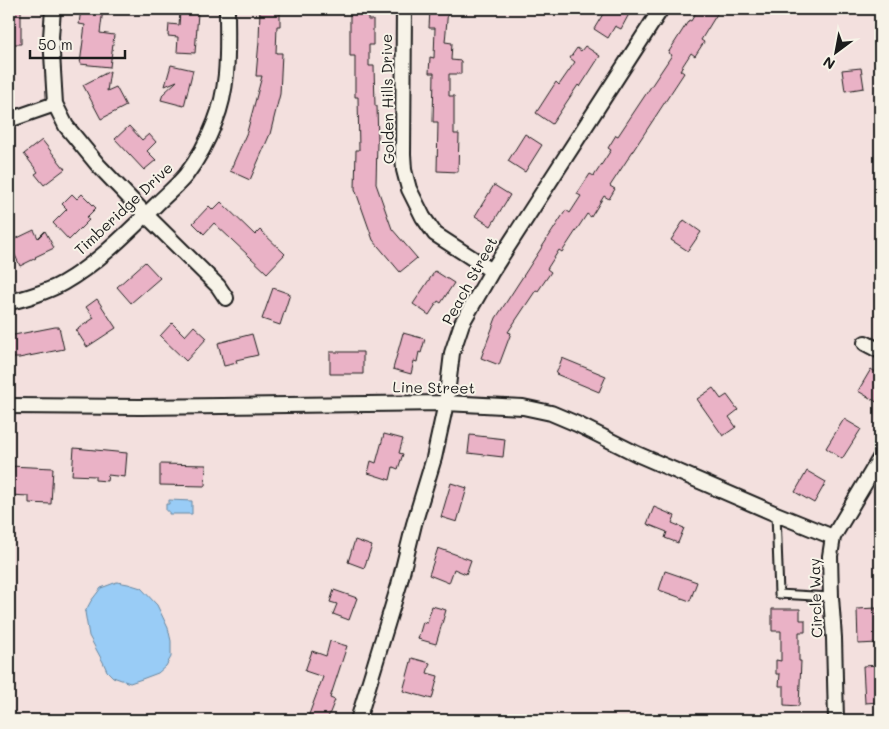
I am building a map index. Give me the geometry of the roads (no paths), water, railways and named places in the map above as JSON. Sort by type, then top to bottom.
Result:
[{"type":"street","points":[[52,9],[51,37],[55,104],[66,126],[98,165],[218,286],[226,298]]},
{"type":"street","name":"Timberidge Drive","points":[[9,302],[20,300],[61,284],[80,272],[114,245],[185,176],[201,152],[216,121],[226,82],[228,47],[227,9]]},
{"type":"street","name":"Golden Hills Drive","points":[[404,9],[403,154],[404,170],[409,189],[423,217],[436,234],[492,270]]},
{"type":"street","name":"Peach Street","points":[[358,720],[399,585],[412,532],[434,458],[446,403],[452,353],[462,323],[492,270],[661,9]]},
{"type":"street","points":[[9,120],[55,104]]},
{"type":"street","points":[[865,343],[880,351]]},
{"type":"street","name":"Line Street","points":[[9,406],[150,407],[446,403],[524,407],[551,413],[637,454],[833,537]]},
{"type":"street","name":"Circle Way","points":[[836,720],[834,638],[830,597],[830,556],[833,537],[880,458]]},
{"type":"lane","points":[[776,514],[779,594],[830,597]]},
{"type":"water","points":[[169,500],[192,501],[192,514],[169,514],[169,511],[166,511],[166,504],[169,504]]},
{"type":"water","points":[[117,582],[141,588],[157,605],[168,628],[171,641],[171,657],[166,666],[158,673],[130,683],[113,677],[107,671],[89,636],[85,612],[101,588]]}]
